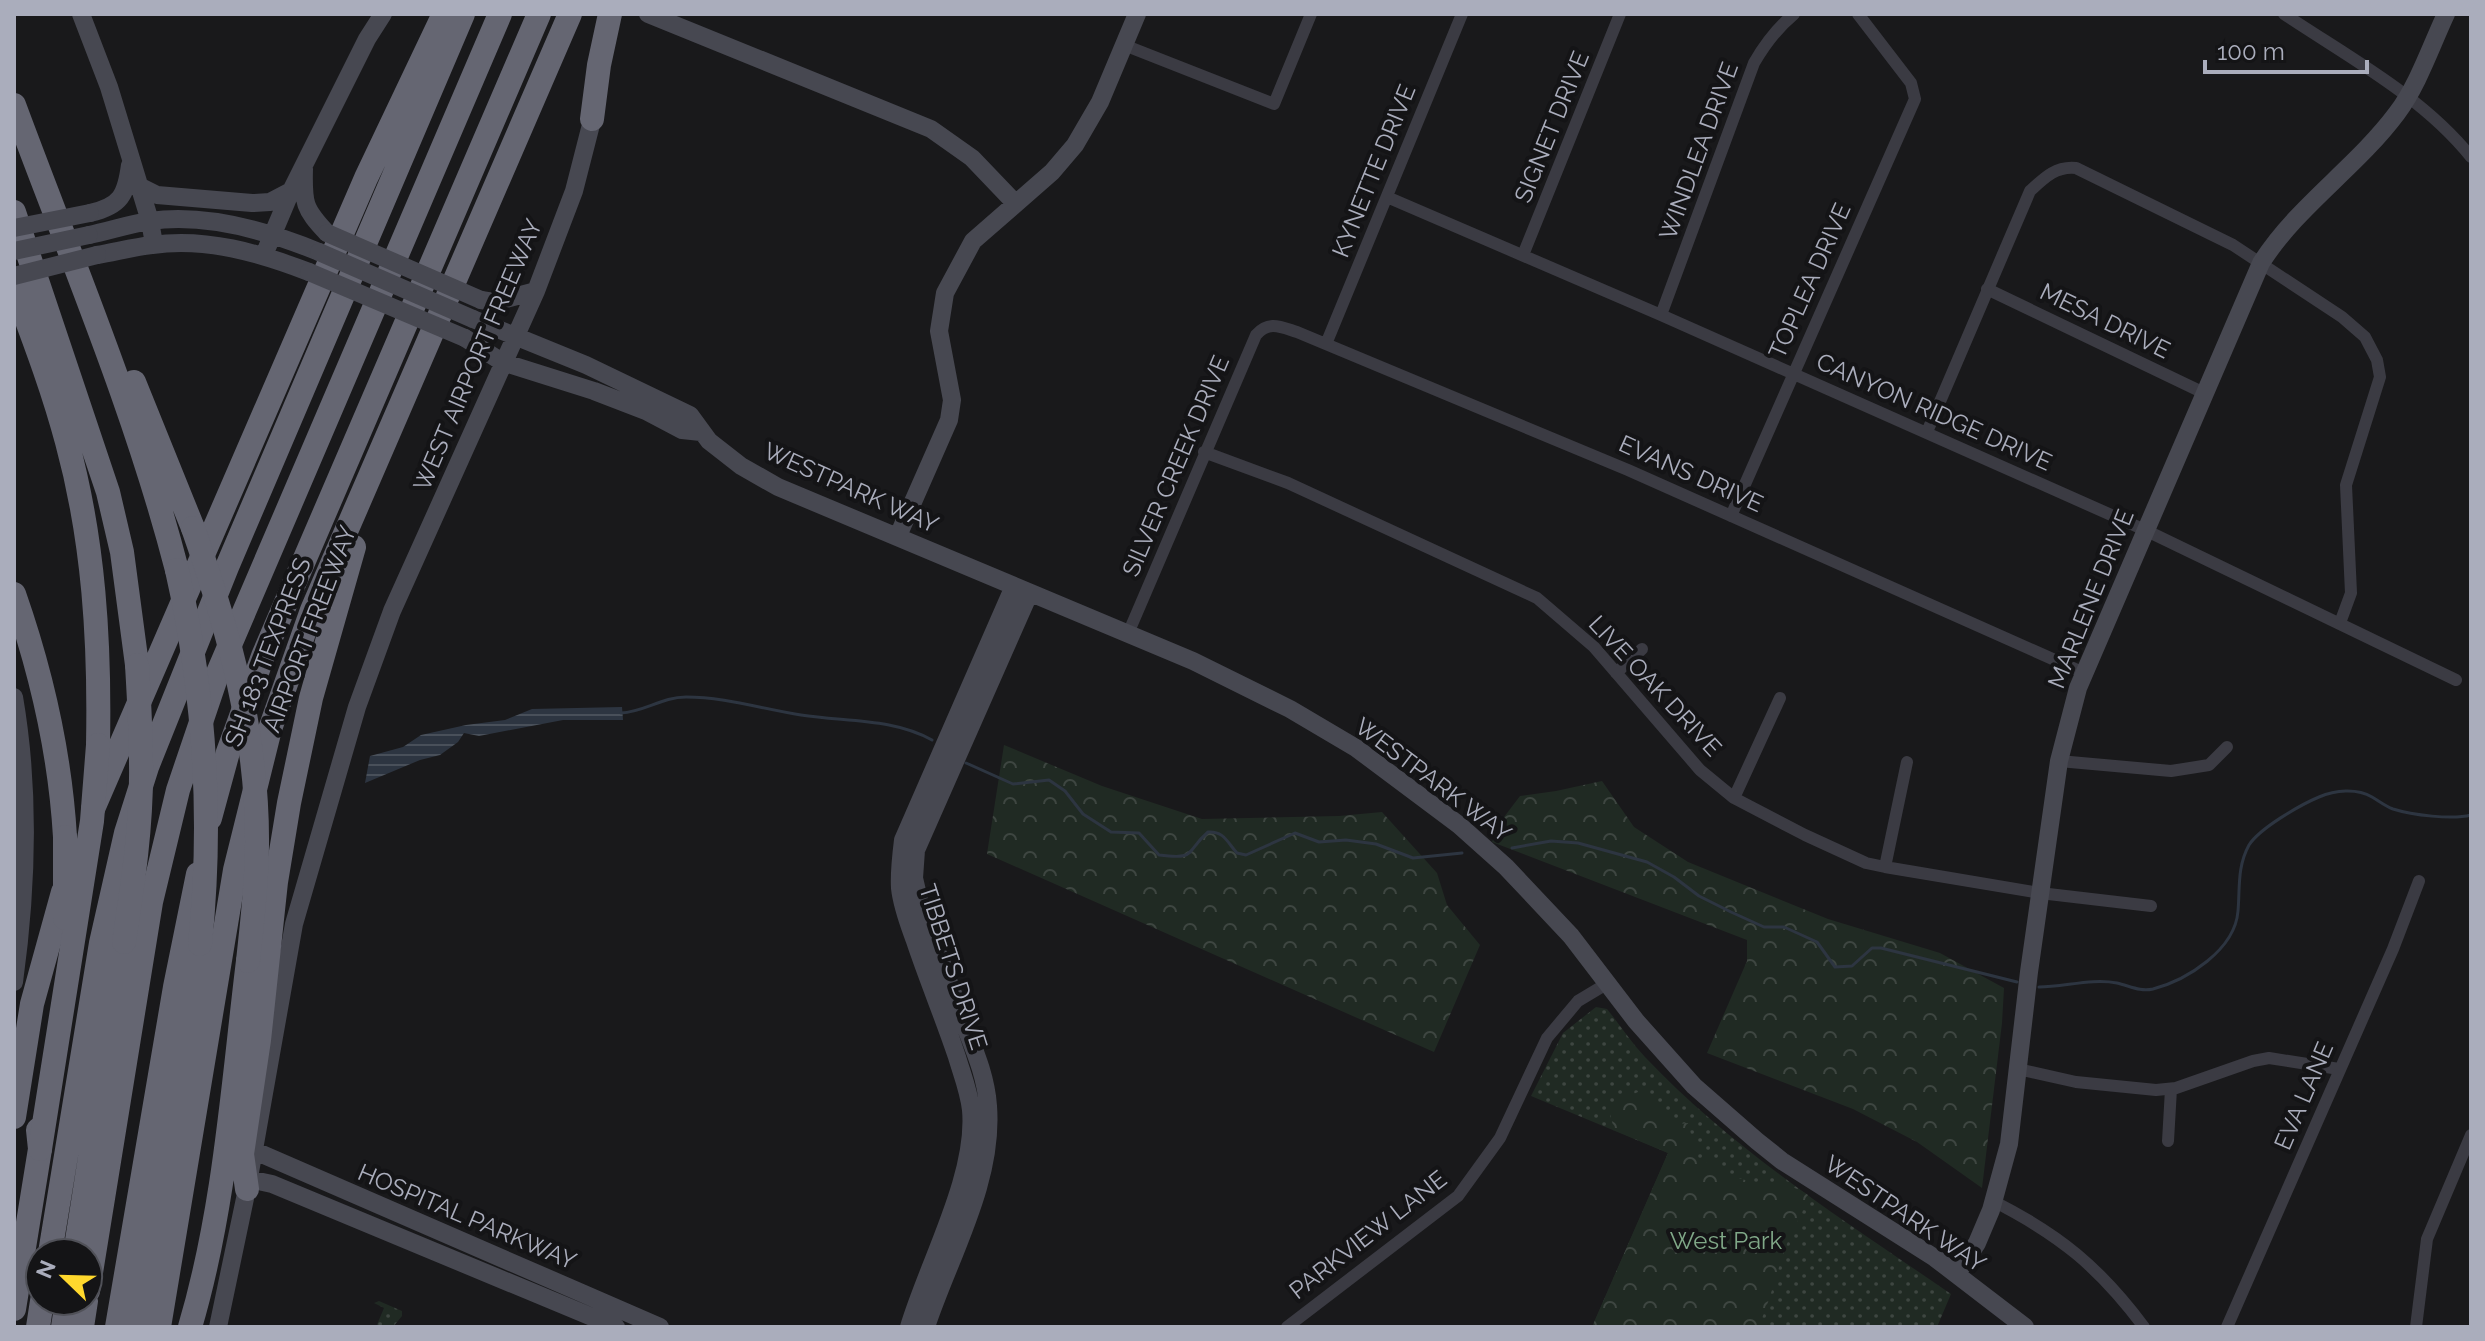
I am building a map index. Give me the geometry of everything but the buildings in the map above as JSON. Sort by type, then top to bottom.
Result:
[{"type":"highway","points":[[14,1117],[32,1004],[78,839],[112,770],[366,178],[444,14]]},
{"type":"highway","points":[[53,1237],[106,916],[126,833],[147,767],[227,567],[463,14]]},
{"type":"highway","name":"SH 183 TEXPRESS","points":[[97,1237],[151,902],[194,737],[244,609],[500,14]]},
{"type":"highway","name":"SH 183 TEXPRESS","points":[[117,1327],[191,903],[228,752],[263,656],[539,14]]},
{"type":"highway","name":"AIRPORT FREEWAY","points":[[159,1327],[233,885],[270,729],[288,676],[358,505],[570,14]]},
{"type":"highway","points":[[592,119],[610,14]]},
{"type":"highway","points":[[17,114],[39,142],[193,528],[220,606],[239,679],[253,772],[257,847],[248,961],[220,1185],[209,1250],[190,1327]]},
{"type":"highway","points":[[17,114],[82,280],[137,436],[177,570],[192,640],[206,763],[207,855],[200,944],[155,1224],[135,1327]]},
{"type":"highway","points":[[14,212],[108,492],[122,552],[137,665],[142,765],[134,877],[78,1237]]},
{"type":"highway","points":[[14,286],[67,442],[82,513],[96,613],[100,671],[92,821],[14,1309]]},
{"type":"highway","points":[[248,1184],[242,1154],[259,1040],[276,882],[311,698],[354,550],[358,505]]},
{"type":"highway","points":[[14,594],[46,697],[62,787],[65,837],[65,923],[37,1122],[40,1149]]},
{"type":"main road","points":[[81,14],[109,87],[150,221],[154,244]]},
{"type":"main road","points":[[264,255],[291,191],[367,39],[383,14]]},
{"type":"main road","name":"WEST AIRPORT FREEWAY","points":[[255,1151],[294,924],[357,707],[392,611],[536,291],[574,191],[621,14]]},
{"type":"main road","points":[[648,14],[931,129],[972,158],[1015,203]]},
{"type":"main road","points":[[898,536],[949,420],[952,400],[939,331],[945,293],[973,241],[1052,172],[1075,145],[1100,102],[1137,14]]},
{"type":"main road","name":"MARLENE DRIVE","points":[[1957,1274],[1977,1243],[2009,1144],[2029,972],[2059,761],[2069,715],[2084,673],[2261,263],[2279,235],[2359,158],[2398,112],[2446,14]]},
{"type":"main road","points":[[14,228],[90,213],[117,203],[127,185],[131,158]]},
{"type":"main road","points":[[304,166],[303,190],[308,212],[327,233],[481,300],[494,302],[536,291]]},
{"type":"main road","points":[[139,186],[157,195],[252,203],[270,202],[291,191]]},
{"type":"main road","name":"WESTPARK WAY","points":[[14,251],[150,221],[199,220],[248,228],[290,240],[593,368],[690,415],[701,432],[741,466],[778,487],[1225,676],[1356,748],[1476,841],[1506,867],[1571,936],[1636,1021],[1694,1086],[1782,1161],[1957,1274],[2025,1327]]},
{"type":"main road","name":"WESTPARK WAY","points":[[14,276],[154,244],[212,246],[264,255],[465,338],[502,362],[594,391],[646,411],[682,430],[701,432]]},
{"type":"main road","name":"TIBBETS DRIVE","points":[[909,1327],[979,1179],[980,1128],[988,1105],[978,1059],[900,891],[899,865],[903,840],[920,819],[1021,590]]},
{"type":"main road","points":[[14,697],[20,745],[24,847],[22,917],[14,982]]},
{"type":"main road","name":"TIBBETS DRIVE","points":[[920,929],[927,980],[947,1027],[980,1128]]},
{"type":"main road","points":[[960,1066],[978,1059]]},
{"type":"main road","points":[[218,1327],[255,1151]]},
{"type":"main road","name":"HOSPITAL PARKWAY","points":[[255,1151],[660,1327]]},
{"type":"main road","name":"HOSPITAL PARKWAY","points":[[248,1184],[272,1184],[616,1327]]},
{"type":"main road","name":"TIBBETS DRIVE","points":[[926,1327],[938,1271]]},
{"type":"street","points":[[1124,45],[1274,104],[1311,14]]},
{"type":"street","name":"KYNETTE DRIVE","points":[[1326,344],[1462,14]]},
{"type":"street","name":"SIGNET DRIVE","points":[[1523,255],[1620,14]]},
{"type":"street","name":"WINDLEA DRIVE","points":[[1661,315],[1754,63],[1780,25],[1794,14]]},
{"type":"street","name":"TOPLEA DRIVE","points":[[1731,516],[1915,99],[1911,83],[1858,14]]},
{"type":"street","points":[[2284,14],[2407,96],[2453,135],[2471,157]]},
{"type":"street","points":[[1927,432],[2030,191],[2055,170],[2076,168],[2233,245],[2342,317],[2365,337],[2377,360],[2380,377],[2346,485],[2351,593],[2340,623]]},
{"type":"street","name":"CANYON RIDGE DRIVE","points":[[1387,197],[1794,373],[2145,530],[2456,680]]},
{"type":"street","name":"MESA DRIVE","points":[[1987,289],[2204,393]]},
{"type":"street","name":"EVANS DRIVE","points":[[1276,325],[1731,516],[2084,673]]},
{"type":"street","name":"SILVER CREEK DRIVE","points":[[1127,636],[1256,335],[1262,329],[1276,325]]},
{"type":"street","name":"LIVE OAK DRIVE","points":[[1204,452],[1288,483],[1537,598],[1594,647],[1700,770],[1734,798],[1805,835],[1866,863],[1885,867],[2040,893],[2151,906]]},
{"type":"street","points":[[1616,673],[1642,649]]},
{"type":"street","points":[[1734,798],[1780,698]]},
{"type":"street","points":[[2059,761],[2171,771],[2209,765],[2227,747]]},
{"type":"street","points":[[1885,867],[1907,762]]},
{"type":"street","name":"EVA LANE","points":[[2227,1327],[2393,949],[2419,881]]},
{"type":"street","name":"PARKVIEW LANE","points":[[1287,1327],[1458,1196],[1500,1138],[1547,1038],[1578,1001],[1608,983]]},
{"type":"street","points":[[2018,1069],[2076,1082],[2171,1089],[2269,1058],[2339,1069]]},
{"type":"street","points":[[2168,1141],[2171,1089]]},
{"type":"street","points":[[2416,1327],[2427,1239],[2471,1135]]},
{"type":"street","points":[[1993,1201],[2035,1222],[2060,1239],[2087,1262],[2144,1327]]},
{"type":"green space","points":[[1004,745],[1102,786],[1202,819],[1382,812],[1437,873],[1447,905],[1480,945],[1434,1052],[987,854]]},
{"type":"green space","points":[[1602,781],[1634,827],[1688,862],[1828,919],[1940,953],[2004,988],[1982,1188],[1917,1142],[1853,1109],[1707,1053],[1747,961],[1747,940],[1492,842],[1501,821],[1520,796]]},
{"type":"green space","name":"West Park","points":[[1596,1007],[1607,1009],[1640,1051],[1679,1091],[1753,1154],[1951,1294],[1937,1327],[1592,1327],[1668,1153],[1531,1096],[1563,1033]]},
{"type":"green space","points":[[1644,1092],[1658,1108],[1680,1124],[1688,1123],[1699,1165],[1710,1161],[1740,1179],[1786,1186],[1808,1195],[1758,1327],[1592,1327],[1668,1153],[1614,1130],[1608,1105]]},
{"type":"green space","points":[[379,1301],[402,1311],[402,1316],[393,1327],[376,1327],[384,1308],[374,1303]]},
{"type":"water","points":[[622,707],[623,720],[563,720],[479,736],[464,733],[458,742],[440,755],[365,783],[370,756],[403,747],[421,735],[505,720],[532,709]]},
{"type":"waterway","points":[[621,713],[677,698],[701,698],[801,715],[885,724],[932,740]]},
{"type":"waterway","points":[[966,763],[1013,784],[1049,780],[1065,791],[1083,814],[1111,832],[1139,833],[1159,855],[1185,855],[1208,832],[1222,835],[1237,853],[1246,855],[1295,833],[1319,842],[1346,840],[1376,844],[1413,858],[1462,853]]},
{"type":"waterway","points":[[2039,987],[2107,982],[2148,990],[2194,971],[2219,950],[2235,925],[2241,869],[2245,853],[2254,838],[2291,811],[2319,797],[2353,791],[2366,794],[2393,809],[2411,813],[2443,817],[2471,815]]},
{"type":"waterway","points":[[1512,848],[1551,841],[1578,843],[1647,862],[1699,896],[1731,912],[1764,927],[1784,927],[1817,942],[1835,967],[1852,966],[1872,948],[1881,948],[2017,982]]}]
